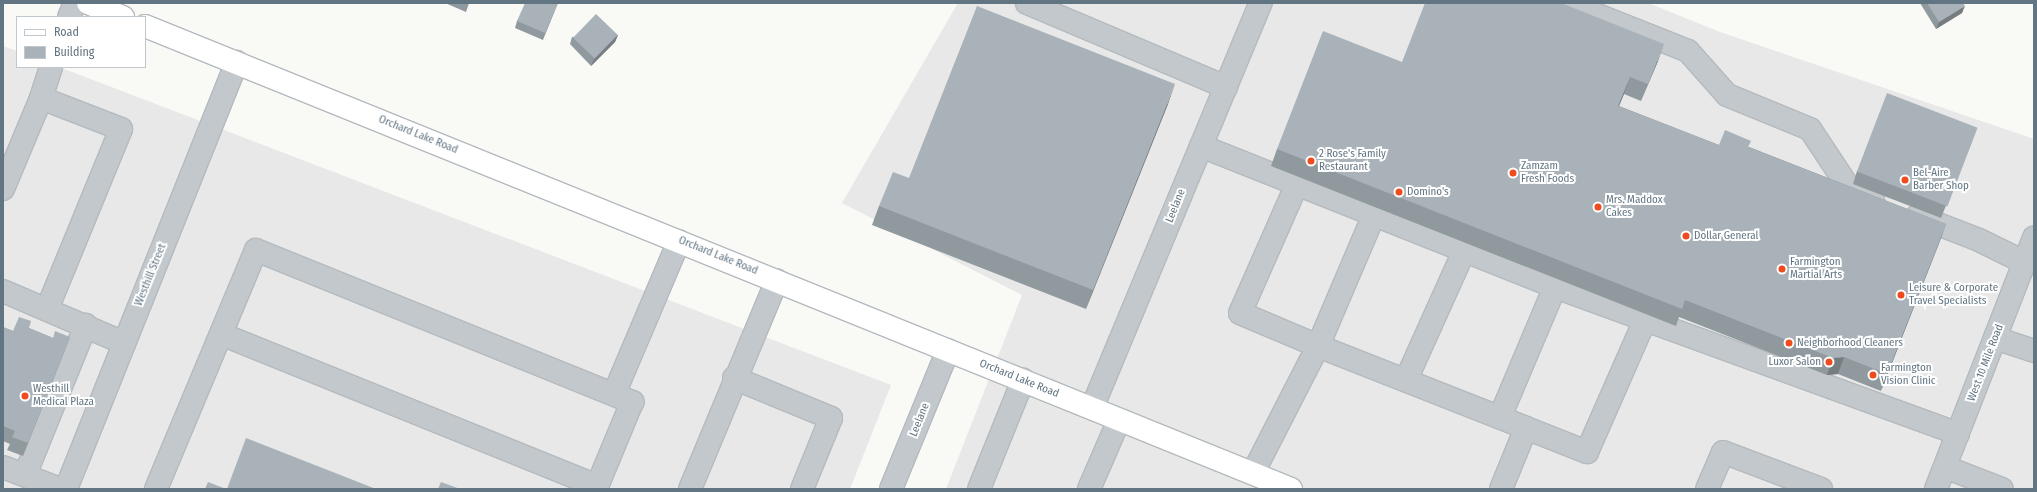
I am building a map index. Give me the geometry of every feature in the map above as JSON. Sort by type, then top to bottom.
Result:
[{"type":"main road","points":[[88,3],[120,16]]},
{"type":"main road","name":"Orchard Lake Road","points":[[146,26],[777,280],[1291,489]]},
{"type":"street","points":[[69,16],[74,3]]},
{"type":"street","points":[[1027,3],[1226,87]]},
{"type":"street","name":"Leelane","points":[[1092,408],[1261,3]]},
{"type":"street","points":[[1567,3],[1688,51],[1727,95],[1810,129],[1851,191],[1979,240],[2026,274]]},
{"type":"street","name":"Westhill Street","points":[[66,489],[237,62]]},
{"type":"street","points":[[3,188],[41,98],[51,68]]},
{"type":"street","points":[[41,98],[121,129],[47,309]]},
{"type":"street","points":[[1201,146],[1555,287],[1958,434]]},
{"type":"street","points":[[1297,184],[1240,313],[1318,346],[1586,452],[1645,320]]},
{"type":"street","points":[[1253,473],[1318,346],[1374,215]]},
{"type":"street","name":"West 10 Mile Road","points":[[1936,489],[1995,338],[2026,274],[2034,237]]},
{"type":"street","points":[[614,394],[679,241]]},
{"type":"street","points":[[156,489],[256,250],[632,402],[597,488],[221,334]]},
{"type":"street","points":[[1406,380],[1464,251]]},
{"type":"street","points":[[690,489],[734,378],[777,280]]},
{"type":"street","points":[[1500,417],[1555,287]]},
{"type":"street","points":[[3,291],[86,325],[124,343]]},
{"type":"street","points":[[25,476],[86,325]]},
{"type":"street","points":[[1995,338],[2034,351]]},
{"type":"street","name":"Leelane","points":[[891,489],[948,350]]},
{"type":"street","points":[[734,378],[831,418],[802,489]]},
{"type":"street","points":[[979,489],[1023,380]]},
{"type":"street","points":[[1089,489],[1119,420]]},
{"type":"street","points":[[1501,489],[1526,428]]},
{"type":"street","points":[[1707,489],[1723,452],[1821,489]]},
{"type":"street","points":[[3,467],[60,489]]},
{"type":"street","points":[[1945,467],[2002,489]]},
{"type":"shaded area","points":[[958,3],[1648,3],[1720,32],[2034,139],[2034,489],[946,489],[1022,295],[842,203]]},
{"type":"shaded area","points":[[3,46],[16,51],[16,68],[62,68],[891,385],[850,489],[3,489]]},
{"type":"building","points":[[525,3],[558,3],[545,33],[517,21]]},
{"type":"building","points":[[1425,3],[1561,3],[1664,44],[1648,84],[1630,77],[1618,106],[1719,145],[1725,130],[1751,141],[1748,147],[1946,224],[1887,374],[1844,357],[1833,358],[1685,300],[1682,309],[1277,149],[1323,31],[1402,62]]},
{"type":"building","points":[[1927,3],[1963,3],[1965,6],[1939,22]]},
{"type":"building","points":[[977,6],[1175,84],[1093,290],[879,206],[893,172],[909,178]]},
{"type":"building","points":[[596,14],[618,35],[595,59],[573,38]]},
{"type":"building","points":[[1887,93],[1978,128],[1947,206],[1857,171]]},
{"type":"building","name":"Westhill Medical Plaza","points":[[19,317],[31,321],[29,328],[53,338],[55,331],[70,337],[28,443],[12,437],[15,431],[3,426],[3,327],[13,331]]},
{"type":"building","points":[[246,438],[376,489],[227,489]]},
{"type":"building","points":[[208,482],[226,489],[205,489]]},
{"type":"building","points":[[441,482],[460,489],[438,489]]},
{"type":"place","name":"2 Rose's Family Restaurant","points":[[1311,161]]},
{"type":"place","name":"Zamzam Fresh Foods","points":[[1513,173]]},
{"type":"place","name":"Bel-Aire Barber Shop","points":[[1905,180]]},
{"type":"place","name":"Domino's","points":[[1399,192]]},
{"type":"place","name":"Mrs. Maddox Cakes","points":[[1598,207]]},
{"type":"place","name":"Dollar General","points":[[1686,236]]},
{"type":"place","name":"Farmington Martial Arts","points":[[1782,269]]},
{"type":"place","name":"Leisure & Corporate Travel Specialists","points":[[1901,295]]},
{"type":"place","name":"Neighborhood Cleaners","points":[[1789,343]]},
{"type":"place","name":"Luxor Salon","points":[[1829,362]]},
{"type":"place","name":"Farmington Vision Clinic","points":[[1873,375]]},
{"type":"place","name":"Westhill Medical Plaza","points":[[25,396]]}]
